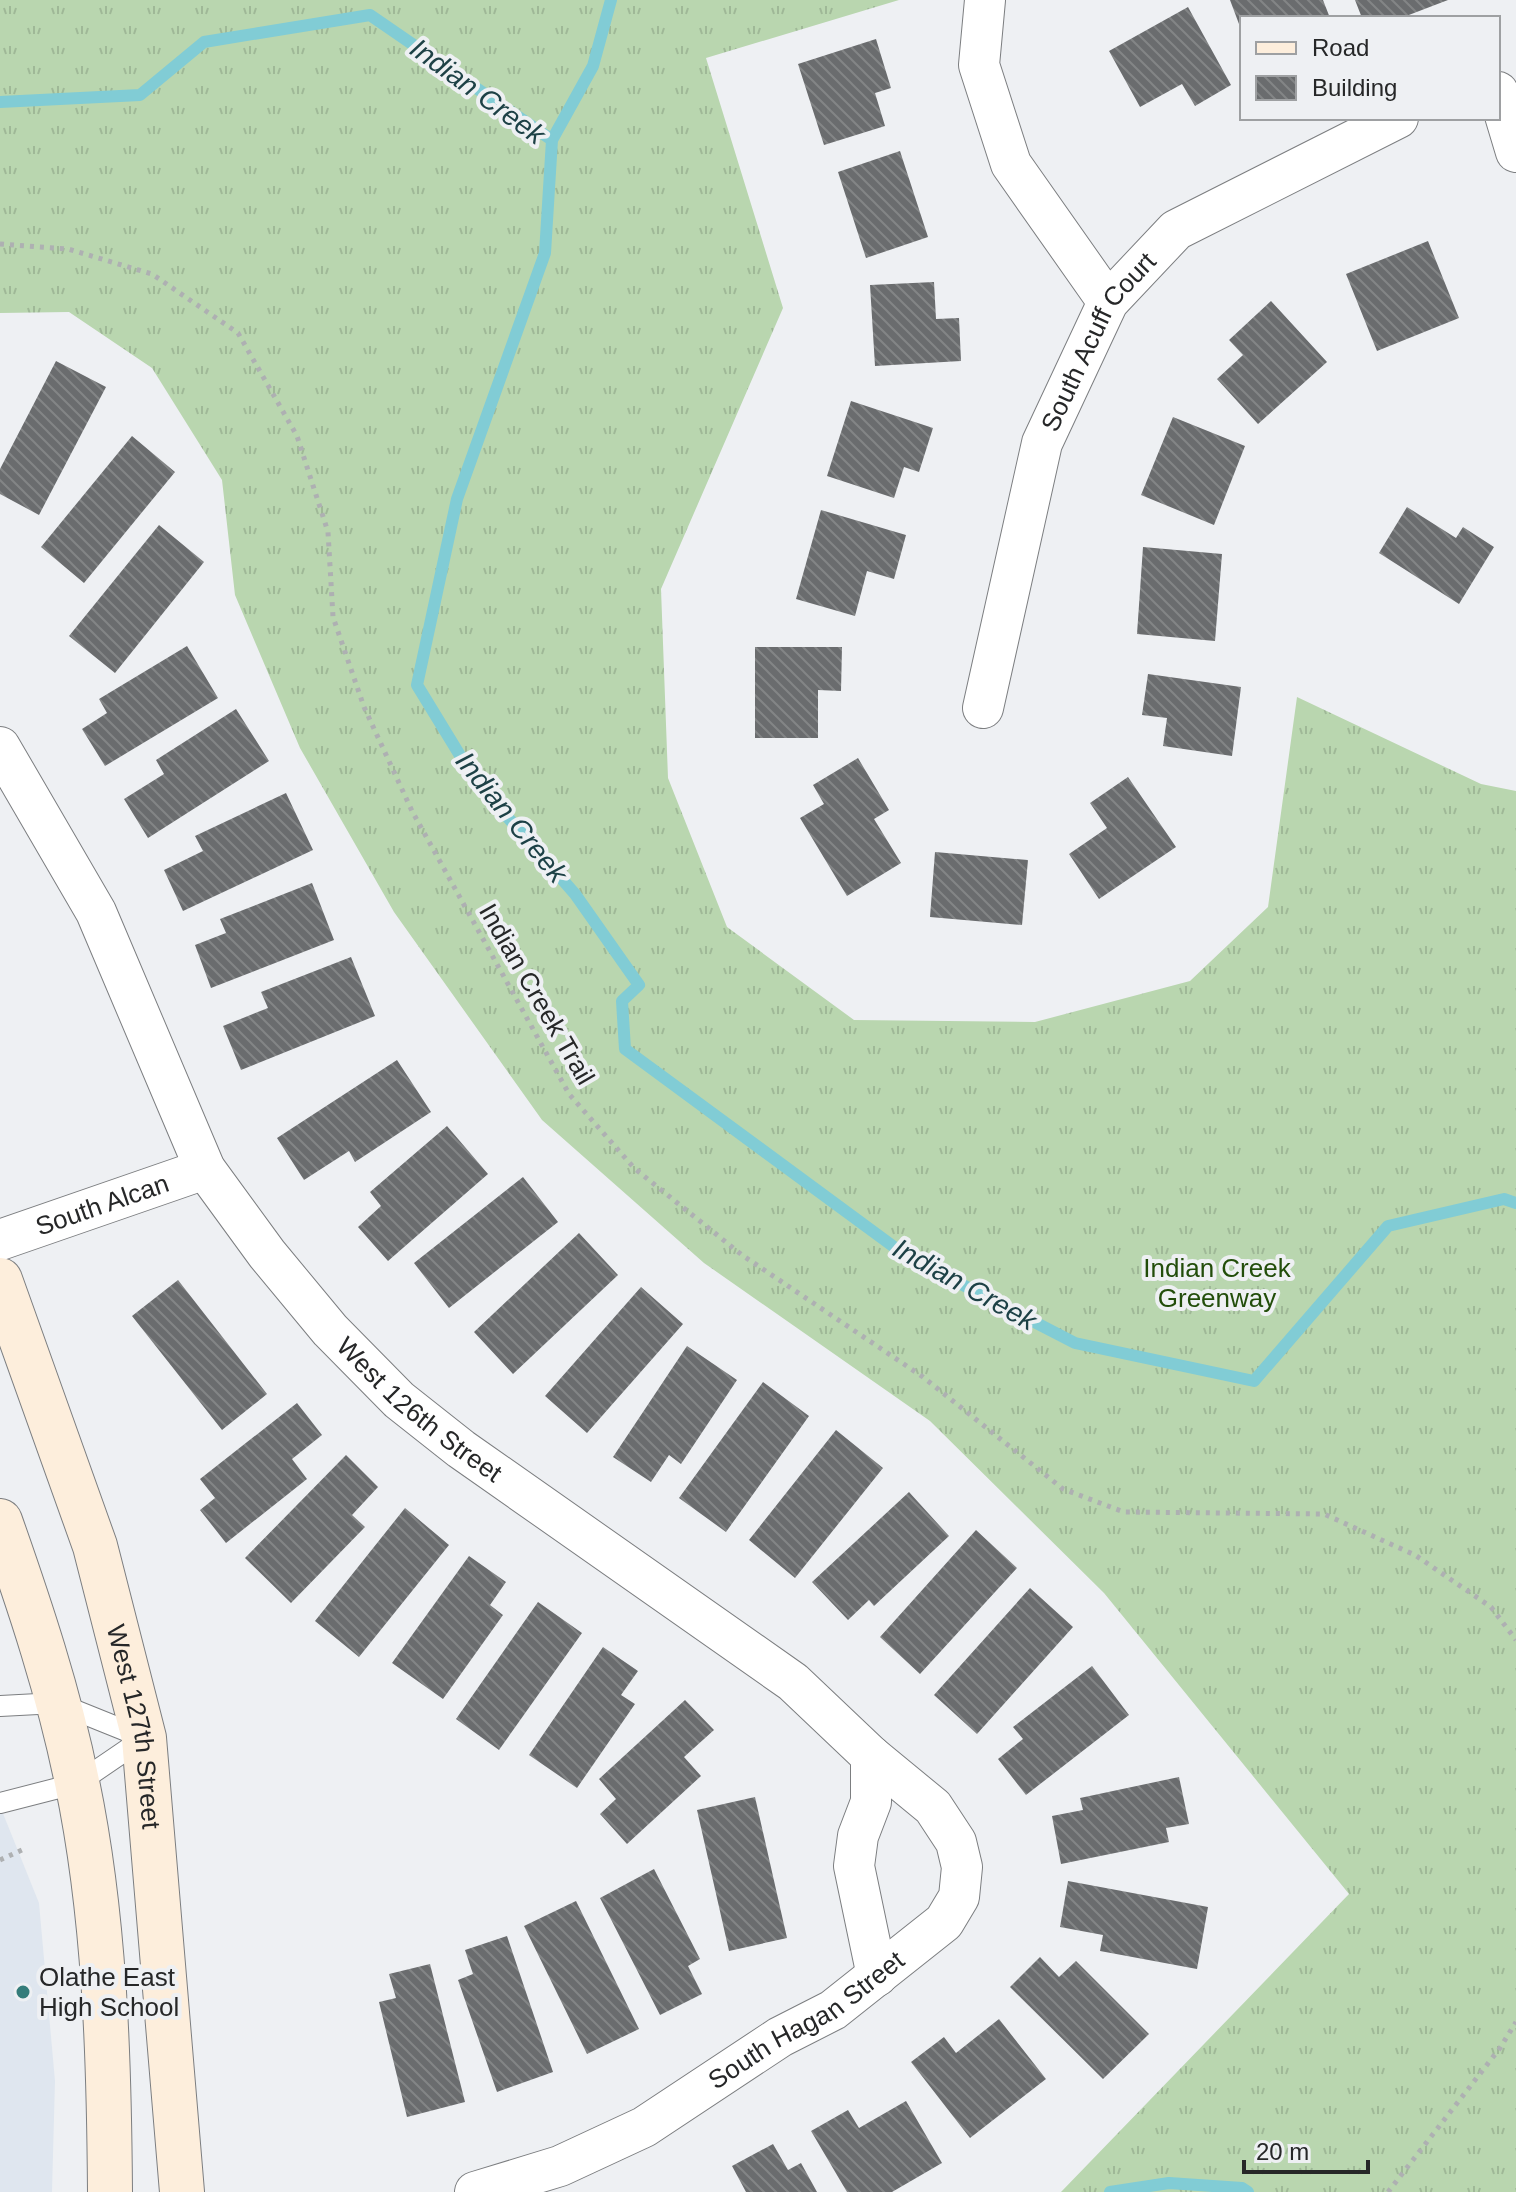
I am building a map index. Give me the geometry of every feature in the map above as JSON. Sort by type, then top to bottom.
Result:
[{"type":"main road","name":"West 127th Street","points":[[0,1280],[95,1546],[144,1738],[182,2192]]},
{"type":"main road","points":[[0,1521],[29,1604],[78,1783],[99,1931],[109,2039],[110,2192]]},
{"type":"street","points":[[985,0],[979,65],[1011,164],[1108,302]]},
{"type":"street","points":[[1500,99],[1516,152]]},
{"type":"street","name":"South Acuff Court","points":[[983,708],[1042,443],[1108,302],[1176,230],[1394,120]]},
{"type":"street","name":"West 126th Street","points":[[0,747],[96,912],[205,1169],[267,1254],[330,1330],[399,1400],[461,1449],[793,1682],[871,1756]]},
{"type":"street","name":"South Alcan","points":[[0,1240],[205,1169]]},
{"type":"street","points":[[871,1756],[871,1802],[858,1836],[854,1866],[877,1976]]},
{"type":"street","name":"South Hagan Street","points":[[475,2192],[560,2166],[644,2127],[780,2037],[833,2010],[944,1922],[959,1897],[962,1867],[956,1842],[933,1807],[871,1756]]},
{"type":"lane","points":[[0,1706],[57,1703],[144,1738]]},
{"type":"lane","points":[[0,1803],[78,1783],[144,1738]]},
{"type":"path","name":"Indian Creek Trail","points":[[0,244],[68,249],[152,274],[238,333],[297,436],[328,532],[333,617],[364,707],[412,811],[569,1094],[634,1168],[742,1255],[923,1377],[1063,1489],[1124,1512],[1324,1514],[1415,1555],[1491,1607],[1516,1640]]},
{"type":"path","points":[[0,1860],[24,1849]]},
{"type":"path","points":[[1388,2192],[1500,2048],[1516,2022]]},
{"type":"shaded area","name":"Olathe East High School","points":[[0,1806],[39,1903],[55,2081],[52,2192],[0,2192]]},
{"type":"green space","name":"Indian Creek Greenway","points":[[0,0],[899,0],[706,58],[783,308],[661,589],[668,778],[727,927],[854,1020],[1035,1022],[1190,981],[1268,907],[1297,697],[1481,784],[1516,791],[1516,2192],[1061,2192],[1349,1894],[1104,1593],[930,1421],[704,1263],[542,1120],[394,912],[300,748],[235,595],[222,480],[152,368],[69,312],[0,313]]},
{"type":"building","points":[[1230,0],[1323,0],[1329,16],[1240,16],[1240,27]]},
{"type":"building","points":[[1355,0],[1448,0],[1406,16],[1361,16]]},
{"type":"building","points":[[1188,7],[1231,85],[1195,106],[1182,84],[1140,107],[1109,51]]},
{"type":"building","points":[[876,39],[891,88],[875,93],[885,126],[824,145],[798,64]]},
{"type":"building","points":[[900,151],[928,237],[866,258],[838,172]]},
{"type":"building","points":[[1428,241],[1459,318],[1377,351],[1346,274]]},
{"type":"building","points":[[934,282],[936,319],[959,318],[961,361],[875,366],[870,285]]},
{"type":"building","points":[[1271,301],[1327,362],[1258,424],[1217,379],[1243,355],[1229,340]]},
{"type":"building","points":[[56,361],[106,387],[39,515],[0,494],[0,469]]},
{"type":"building","points":[[851,401],[933,428],[919,472],[904,467],[894,498],[827,476]]},
{"type":"building","points":[[1173,417],[1245,446],[1214,525],[1141,495]]},
{"type":"building","points":[[132,436],[175,472],[84,583],[41,547]]},
{"type":"building","points":[[1407,507],[1456,538],[1463,527],[1494,547],[1459,604],[1379,553]]},
{"type":"building","points":[[821,510],[906,535],[894,579],[867,571],[855,616],[796,599]]},
{"type":"building","points":[[159,525],[204,562],[115,673],[69,636]]},
{"type":"building","points":[[1143,547],[1222,554],[1215,641],[1137,634]]},
{"type":"building","points":[[187,646],[218,698],[105,766],[82,729],[107,713],[99,699]]},
{"type":"building","points":[[755,647],[842,647],[841,691],[818,690],[818,738],[755,738]]},
{"type":"building","points":[[1148,674],[1241,687],[1232,756],[1163,746],[1167,718],[1142,715]]},
{"type":"building","points":[[236,709],[269,761],[148,838],[124,799],[164,774],[156,760]]},
{"type":"building","points":[[858,758],[889,810],[874,819],[901,863],[847,896],[800,818],[824,804],[813,785]]},
{"type":"building","points":[[1128,777],[1176,847],[1099,899],[1069,854],[1107,828],[1090,803]]},
{"type":"building","points":[[286,793],[313,850],[183,911],[164,870],[203,851],[195,836]]},
{"type":"building","points":[[935,852],[1028,860],[1022,925],[930,917]]},
{"type":"building","points":[[312,883],[334,940],[211,988],[195,945],[226,933],[220,919]]},
{"type":"building","points":[[351,957],[375,1016],[241,1070],[223,1026],[268,1008],[261,992]]},
{"type":"building","points":[[397,1060],[431,1112],[355,1162],[349,1151],[304,1180],[277,1138]]},
{"type":"building","points":[[447,1126],[488,1174],[388,1261],[358,1227],[381,1206],[370,1192]]},
{"type":"building","points":[[523,1177],[558,1222],[449,1308],[414,1263]]},
{"type":"building","points":[[579,1233],[618,1275],[513,1374],[474,1332]]},
{"type":"building","points":[[178,1280],[267,1394],[222,1430],[132,1316]]},
{"type":"building","points":[[641,1287],[683,1324],[587,1433],[545,1396]]},
{"type":"building","points":[[687,1346],[737,1380],[681,1464],[669,1455],[651,1482],[613,1457]]},
{"type":"building","points":[[763,1382],[809,1416],[726,1532],[679,1498]]},
{"type":"building","points":[[297,1403],[322,1435],[292,1459],[307,1479],[226,1543],[200,1510],[215,1498],[200,1479]]},
{"type":"building","points":[[836,1430],[883,1468],[795,1578],[749,1540]]},
{"type":"building","points":[[346,1455],[378,1487],[352,1515],[365,1527],[291,1603],[245,1558]]},
{"type":"building","points":[[909,1492],[949,1536],[874,1606],[869,1600],[848,1620],[812,1582]]},
{"type":"building","points":[[405,1508],[449,1545],[359,1657],[315,1621]]},
{"type":"building","points":[[976,1530],[1017,1568],[920,1674],[880,1637]]},
{"type":"building","points":[[469,1556],[506,1582],[490,1605],[503,1615],[443,1699],[392,1663]]},
{"type":"building","points":[[1030,1588],[1073,1627],[977,1734],[934,1695]]},
{"type":"building","points":[[538,1602],[582,1633],[499,1750],[456,1719]]},
{"type":"building","points":[[603,1647],[638,1671],[621,1695],[635,1704],[577,1788],[529,1755]]},
{"type":"building","points":[[1092,1666],[1129,1715],[1026,1795],[998,1759],[1023,1739],[1013,1727]]},
{"type":"building","points":[[685,1700],[714,1730],[684,1757],[701,1776],[627,1844],[600,1814],[616,1799],[599,1779]]},
{"type":"building","points":[[1179,1777],[1189,1824],[1166,1828],[1169,1842],[1061,1864],[1052,1816],[1083,1810],[1080,1798]]},
{"type":"building","points":[[755,1797],[787,1938],[729,1951],[697,1810]]},
{"type":"building","points":[[654,1869],[700,1959],[688,1966],[702,1994],[660,2015],[600,1898]]},
{"type":"building","points":[[1068,1881],[1208,1907],[1197,1969],[1100,1951],[1103,1935],[1060,1927]]},
{"type":"building","points":[[576,1901],[639,2029],[587,2054],[524,1926]]},
{"type":"building","points":[[507,1936],[553,2072],[497,2092],[458,1980],[473,1974],[465,1950]]},
{"type":"building","points":[[1040,1957],[1059,1977],[1076,1961],[1149,2034],[1103,2079],[1010,1987]]},
{"type":"building","points":[[430,1964],[465,2102],[407,2117],[379,2002],[396,1998],[389,1974]]},
{"type":"building","points":[[999,2019],[1046,2079],[970,2138],[911,2062],[944,2037],[956,2053]]},
{"type":"building","points":[[906,2101],[942,2163],[892,2192],[847,2192],[811,2131],[848,2110],[859,2128]]},
{"type":"building","points":[[773,2144],[788,2170],[801,2163],[817,2192],[746,2192],[732,2166]]},
{"type":"waterway","points":[[552,140],[593,66],[611,0]]},
{"type":"waterway","name":"Indian Creek","points":[[0,102],[140,95],[204,42],[370,15],[552,140],[545,253],[457,499],[417,685],[475,780],[575,894],[639,985],[622,1001],[625,1049],[905,1255],[1075,1343],[1254,1381],[1388,1226],[1504,1199],[1516,1203]]},
{"type":"waterway","name":"Indian Creek","points":[[1110,2192],[1169,2183],[1242,2188],[1248,2192]]},
{"type":"place","name":"Olathe East High School","points":[[23,1992]]}]
